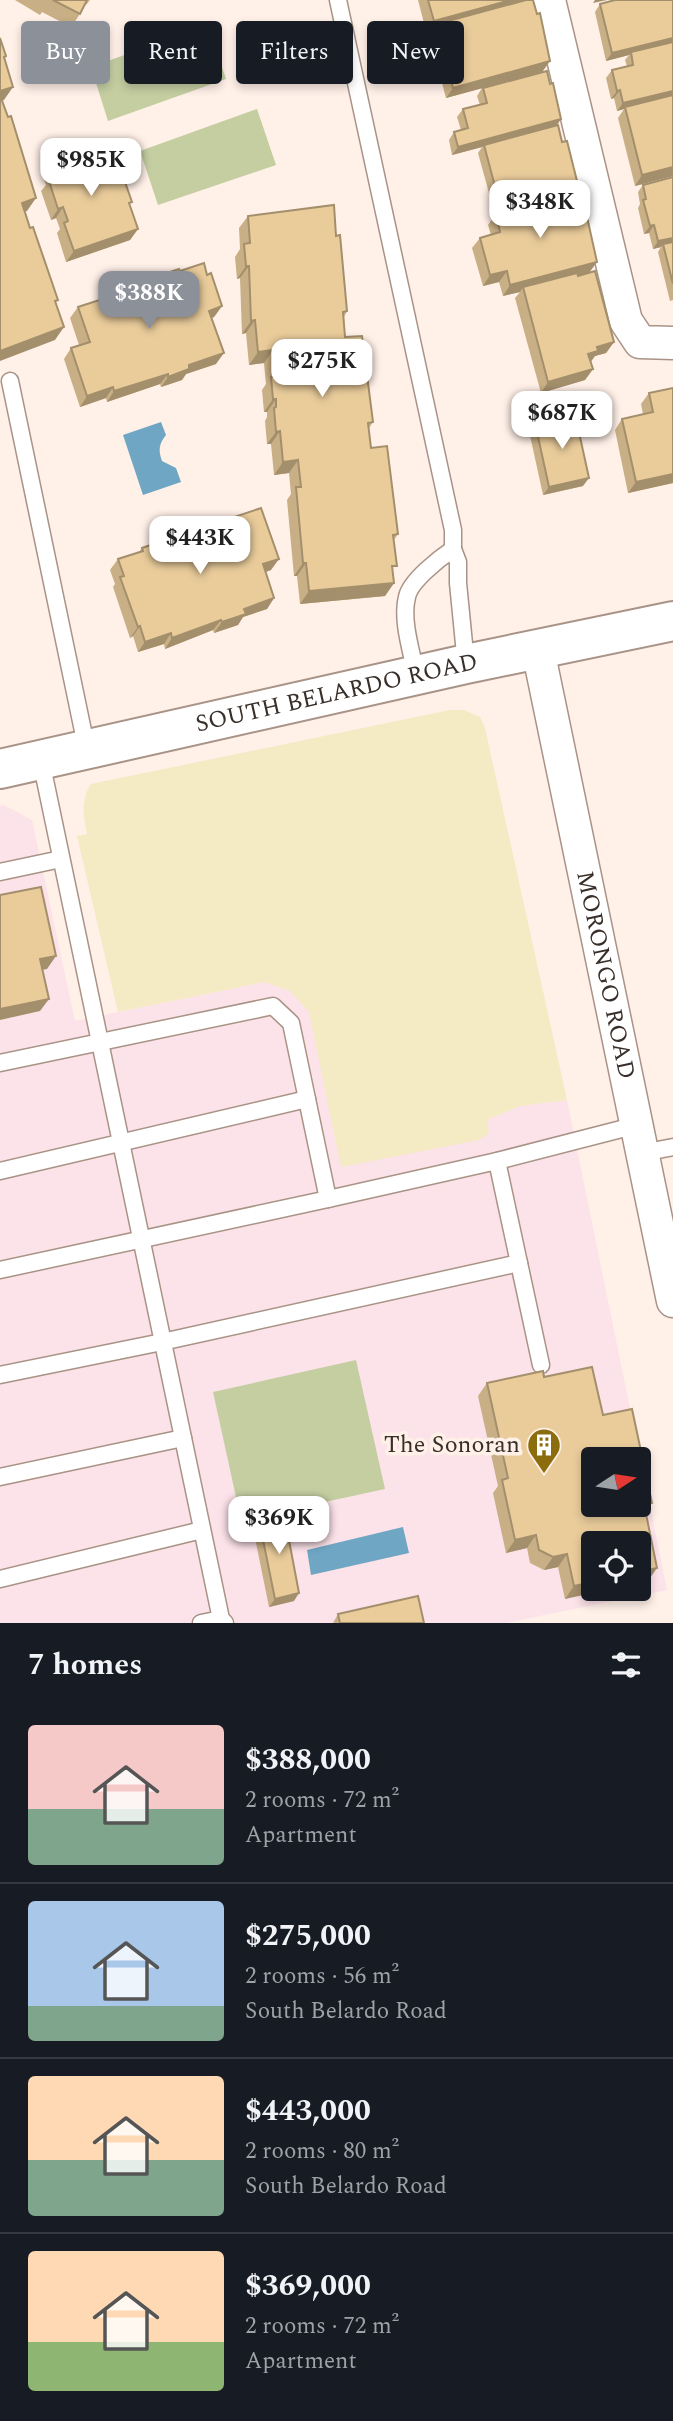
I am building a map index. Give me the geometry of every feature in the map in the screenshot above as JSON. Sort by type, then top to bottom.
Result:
[{"type":"street","points":[[549,0],[626,321],[640,342],[673,343]]},
{"type":"street","name":"SOUTH BELARDO ROAD","points":[[0,769],[466,664],[673,621]]},
{"type":"street","name":"MORONGO ROAD","points":[[538,650],[673,1301]]},
{"type":"lane","points":[[338,0],[453,530],[466,664]]},
{"type":"lane","points":[[10,381],[87,750]]},
{"type":"lane","points":[[416,676],[407,622],[407,596],[416,582],[453,549]]},
{"type":"lane","points":[[41,761],[221,1622],[201,1623]]},
{"type":"lane","points":[[0,872],[61,859]]},
{"type":"lane","points":[[0,1063],[273,1006],[290,1023],[328,1199]]},
{"type":"lane","points":[[0,1171],[307,1099]]},
{"type":"lane","points":[[0,1270],[498,1161],[639,1139],[673,1147]]},
{"type":"lane","points":[[498,1161],[541,1365]]},
{"type":"lane","points":[[0,1375],[519,1263]]},
{"type":"lane","points":[[0,1477],[183,1438]]},
{"type":"lane","points":[[0,1579],[202,1530]]},
{"type":"shaded area","points":[[4,805],[32,820],[75,1021],[264,982],[290,991],[309,1012],[342,1167],[489,1133],[486,1120],[520,1106],[567,1100],[638,1447],[581,1447],[581,1517],[651,1517],[651,1512],[667,1590],[651,1593],[651,1531],[581,1531],[581,1601],[613,1601],[505,1623],[0,1623],[0,806]]},
{"type":"green space","points":[[124,55],[124,84],[212,84],[108,121],[96,84],[110,84],[110,60]]},
{"type":"green space","points":[[257,109],[276,165],[158,205],[140,151]]},
{"type":"green space","points":[[356,1360],[385,1489],[241,1520],[213,1392]]},
{"type":"sand","points":[[450,710],[464,710],[480,717],[485,728],[567,1100],[520,1106],[487,1120],[489,1133],[479,1140],[341,1167],[309,1012],[290,991],[264,982],[118,1012],[77,836],[87,834],[84,802],[91,784]]},
{"type":"water","points":[[161,422],[166,435],[160,447],[162,461],[176,468],[181,482],[143,495],[123,435]]},
{"type":"water","points":[[403,1527],[409,1553],[311,1575],[307,1550]]},
{"type":"building","points":[[53,0],[87,0],[80,14]]},
{"type":"building","points":[[428,0],[511,0],[434,21]]},
{"type":"building","points":[[533,0],[537,14],[540,13],[550,61],[453,88],[452,84],[464,84],[464,21],[448,21]]},
{"type":"building","points":[[615,0],[673,0],[673,38],[612,53],[600,4]]},
{"type":"building","points":[[0,38],[13,87],[0,91]]},
{"type":"building","points":[[673,42],[673,91],[623,103],[612,70],[633,65],[631,52]]},
{"type":"building","points":[[547,71],[550,84],[553,83],[561,119],[458,147],[454,132],[468,128],[463,109],[487,103],[483,88]]},
{"type":"building","points":[[0,95],[8,117],[11,116],[36,198],[22,203],[58,300],[55,301],[64,327],[0,351]]},
{"type":"building","points":[[673,95],[673,167],[642,175],[625,107]]},
{"type":"building","points":[[558,125],[562,142],[567,141],[579,189],[501,209],[484,145]]},
{"type":"building","points":[[100,144],[109,171],[117,169],[122,183],[125,182],[138,229],[74,251],[64,223],[68,221],[63,207],[58,209],[49,181],[55,179],[49,162]]},
{"type":"building","points":[[673,177],[673,238],[658,241],[654,225],[650,226],[643,200],[646,199],[643,185]]},
{"type":"building","points":[[573,193],[577,210],[585,208],[597,262],[510,285],[507,271],[490,275],[480,238],[500,232],[496,214]]},
{"type":"building","points":[[334,205],[336,236],[340,235],[347,311],[343,312],[345,337],[362,336],[373,422],[368,423],[371,448],[387,446],[398,534],[393,535],[397,566],[392,566],[394,583],[309,591],[306,563],[303,563],[296,487],[301,487],[298,460],[283,462],[280,431],[276,432],[276,399],[273,399],[271,377],[276,376],[273,350],[258,352],[255,320],[251,321],[249,266],[246,266],[244,244],[250,243],[248,216]]},
{"type":"building","points":[[673,242],[673,284],[663,244]]},
{"type":"building","points":[[204,263],[207,275],[211,273],[222,306],[209,311],[224,353],[189,365],[189,369],[168,377],[168,374],[114,391],[113,387],[87,396],[71,348],[90,342],[78,307],[109,297],[107,293]]},
{"type":"building","points":[[595,271],[614,342],[597,347],[598,351],[588,354],[593,369],[548,382],[523,287]]},
{"type":"building","points":[[673,388],[673,474],[636,482],[622,419],[653,412],[649,393]]},
{"type":"building","points":[[575,414],[589,478],[549,487],[535,423]]},
{"type":"building","points":[[261,508],[279,559],[263,564],[274,598],[244,609],[246,614],[172,638],[171,633],[145,642],[120,577],[124,576],[118,559],[143,551],[142,548]]},
{"type":"building","points":[[41,887],[56,956],[40,959],[49,999],[0,1009],[0,895]]},
{"type":"building","name":"The Sonoran","points":[[592,1367],[603,1415],[632,1409],[640,1447],[581,1447],[581,1517],[647,1517],[649,1531],[581,1531],[581,1585],[574,1586],[567,1554],[553,1557],[539,1550],[536,1535],[515,1540],[502,1480],[508,1478],[487,1383],[543,1371],[544,1377]]},
{"type":"building","points":[[284,1514],[299,1593],[275,1599],[259,1520]]},
{"type":"building","name":"The Sonoran","points":[[651,1538],[657,1568],[651,1569]]},
{"type":"building","points":[[418,1596],[424,1623],[340,1623],[338,1614]]},
{"type":"place","name":"The Sonoran","points":[[544,1475]]}]
